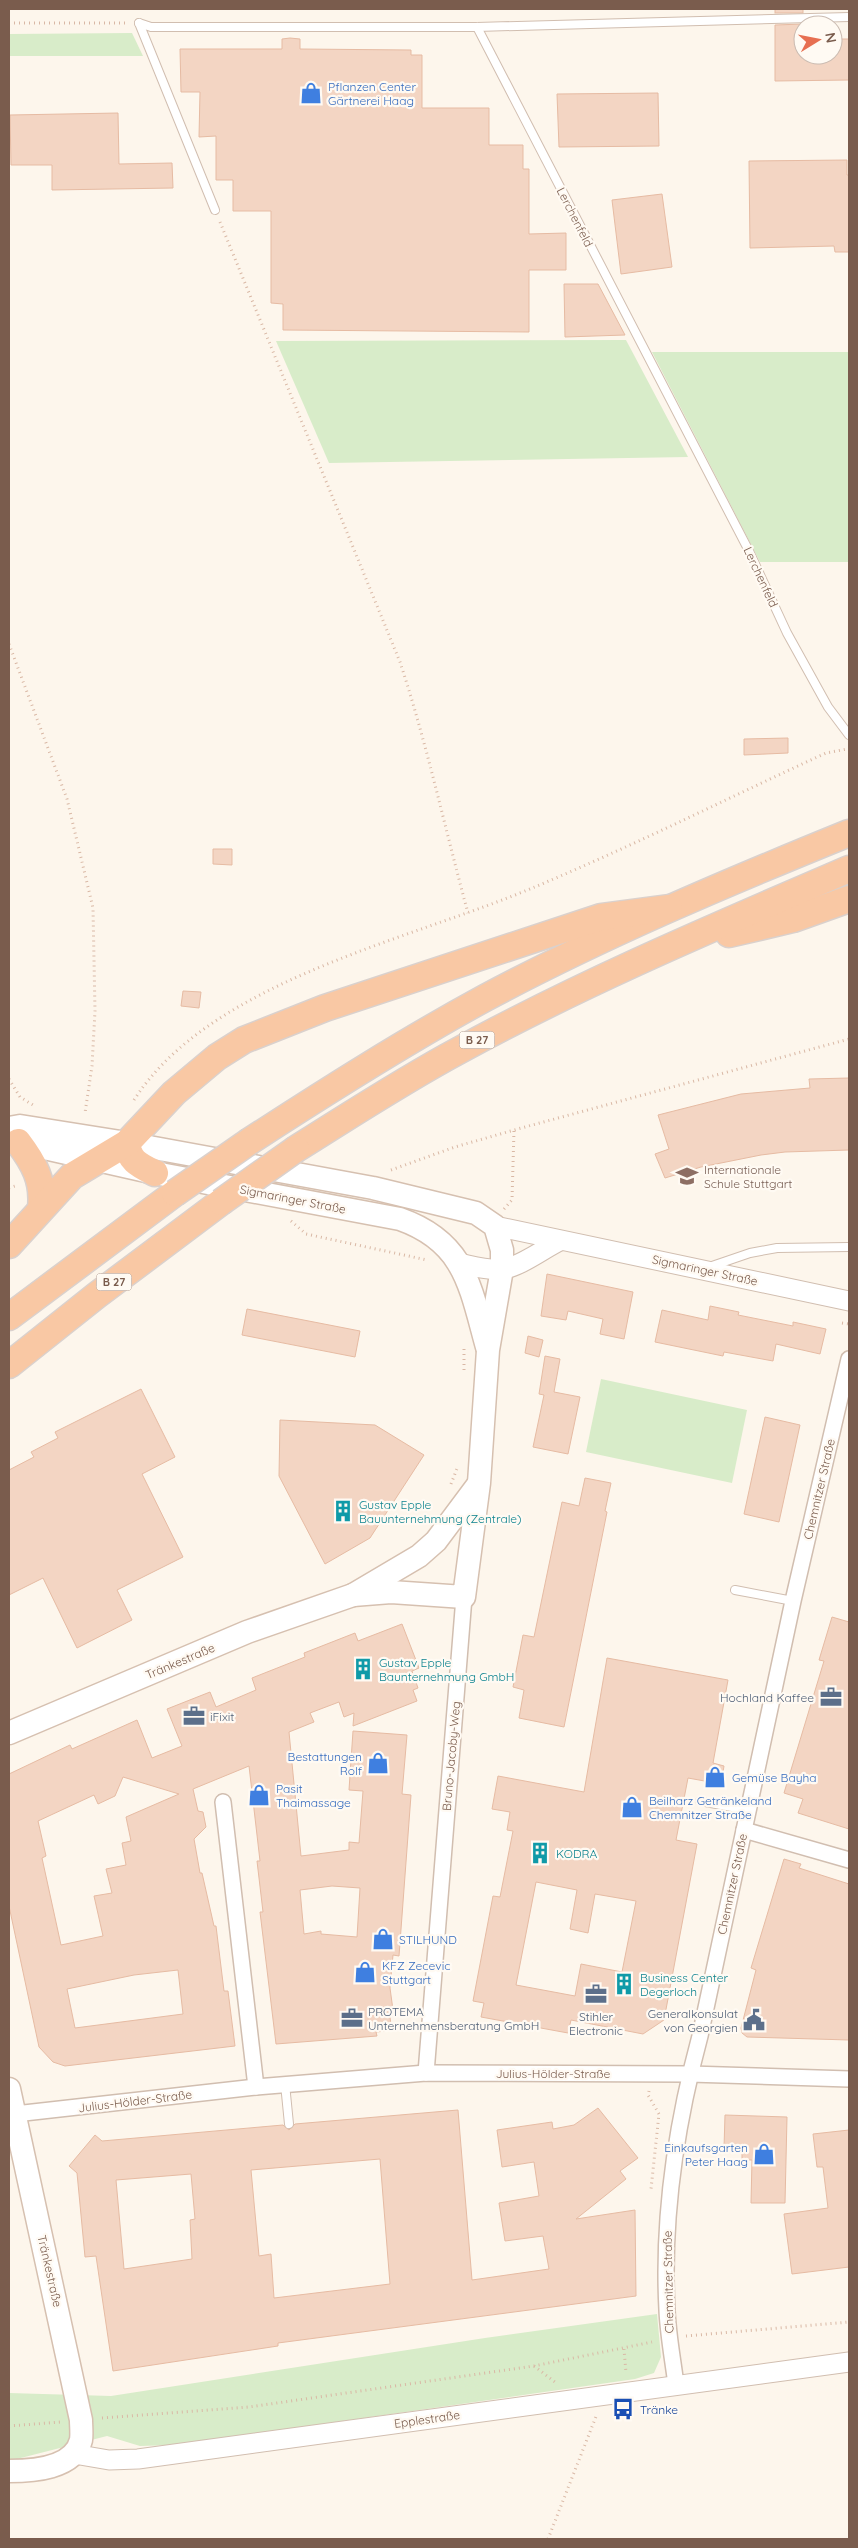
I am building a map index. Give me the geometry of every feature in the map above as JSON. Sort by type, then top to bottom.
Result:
[{"type":"highway","name":"B 27","points":[[9,1317],[175,1193],[250,1141],[388,1053],[486,998],[584,947],[669,908],[849,833]]},
{"type":"highway","name":"B 27","points":[[9,1365],[97,1294],[221,1202],[296,1150],[456,1052],[667,947],[849,869]]},
{"type":"highway","points":[[667,947],[793,919],[849,899]]},
{"type":"highway","name":"B 27","points":[[127,1143],[148,1123],[174,1093],[195,1074],[244,1040],[278,1025],[601,917],[669,908]]},
{"type":"highway","points":[[12,1136],[34,1164],[39,1177],[41,1208]]},
{"type":"highway","points":[[9,1244],[72,1176],[127,1143],[128,1155],[136,1164],[155,1173]]},
{"type":"main road","name":"Sigmaringer Straße","points":[[459,1263],[444,1242],[420,1226],[400,1219],[155,1173],[97,1160],[12,1136],[20,1126],[127,1143],[373,1188],[476,1212],[495,1226]]},
{"type":"main road","name":"Bruno-Jacoby-Weg","points":[[464,1598],[479,1483],[488,1350],[502,1269],[502,1250],[495,1226]]},
{"type":"main road","name":"Bruno-Jacoby-Weg","points":[[459,1263],[488,1350]]},
{"type":"main road","name":"Tränkestraße","points":[[9,1733],[248,1632],[353,1595],[419,1556],[436,1541],[479,1483]]},
{"type":"main road","name":"Tränkestraße","points":[[353,1595],[391,1592],[464,1598]]},
{"type":"main road","name":"Tränkestraße","points":[[9,2089],[18,2145],[81,2420],[81,2440],[74,2454]]},
{"type":"main road","points":[[9,2471],[41,2468],[63,2462],[74,2454]]},
{"type":"street","name":"Sigmaringer Straße","points":[[495,1226],[849,1301]]},
{"type":"street","points":[[459,1263],[486,1269],[514,1267],[560,1241]]},
{"type":"street","name":"Chemnitzer Straße","points":[[676,2385],[667,2312],[666,2241],[671,2179],[690,2074],[700,2036],[793,1601],[844,1407],[849,1359]]},
{"type":"street","name":"Bruno-Jacoby-Weg","points":[[426,2073],[464,1598]]},
{"type":"street","points":[[223,1802],[256,2087]]},
{"type":"street","points":[[744,1830],[849,1860]]},
{"type":"street","name":"Julius-Hölder-Straße","points":[[14,2114],[285,2084],[426,2073],[690,2074],[849,2079]]},
{"type":"street","name":"Epplestraße","points":[[74,2454],[109,2460],[138,2459],[849,2362]]},
{"type":"lane","points":[[139,23],[151,27],[476,27],[849,17]]},
{"type":"lane","points":[[139,23],[215,210]]},
{"type":"lane","name":"Lerchenfeld","points":[[476,27],[749,551],[787,633],[828,707],[849,735]]},
{"type":"lane","points":[[703,1269],[750,1253],[777,1248],[849,1247]]},
{"type":"lane","points":[[735,1590],[793,1601]]},
{"type":"lane","points":[[700,1801],[748,1810]]},
{"type":"lane","points":[[285,2084],[289,2124]]},
{"type":"path","points":[[9,24],[139,23]]},
{"type":"path","points":[[215,210],[400,662],[416,711],[437,800],[468,913]]},
{"type":"path","points":[[9,644],[67,799],[93,908],[95,1011],[92,1066],[85,1113]]},
{"type":"path","points":[[132,1103],[147,1079],[178,1048],[218,1018],[302,974],[534,888],[623,849],[706,807],[826,753],[849,748]]},
{"type":"path","points":[[388,1172],[455,1147],[849,1038]]},
{"type":"path","points":[[9,1079],[20,1097],[32,1105],[40,1106]]},
{"type":"path","points":[[80,1112],[94,1115]]},
{"type":"path","points":[[495,1226],[512,1200],[514,1130]]},
{"type":"path","points":[[842,1322],[849,1324]]},
{"type":"path","points":[[464,1371],[465,1343]]},
{"type":"path","points":[[449,1488],[459,1464]]},
{"type":"path","points":[[653,2074],[648,2095],[659,2114],[655,2157]]},
{"type":"path","points":[[9,2426],[250,2406],[534,2366],[670,2339],[849,2322]]},
{"type":"path","points":[[624,2349],[627,2392]]},
{"type":"path","points":[[548,2539],[597,2414],[597,2396]]},
{"type":"green space","points":[[132,33],[143,56],[9,56],[9,34]]},
{"type":"green space","points":[[626,340],[688,457],[329,463],[276,341]]},
{"type":"green space","points":[[652,352],[849,352],[849,562],[760,562]]},
{"type":"green space","points":[[601,1379],[747,1410],[732,1483],[586,1452]]},
{"type":"green space","points":[[657,2314],[661,2357],[654,2373],[635,2379],[175,2445],[140,2446],[107,2436],[9,2461],[9,2393],[111,2396],[485,2338]]},
{"type":"building","points":[[775,9],[803,9],[803,13],[775,13]]},
{"type":"building","points":[[793,24],[793,65],[843,65],[843,39],[849,39],[849,80],[775,81],[775,25]]},
{"type":"building","points":[[282,39],[300,39],[300,49],[411,50],[411,55],[422,55],[422,108],[489,108],[489,145],[523,145],[523,169],[529,169],[529,234],[566,233],[566,270],[529,270],[529,332],[283,330],[283,304],[271,303],[271,211],[233,211],[233,180],[216,180],[216,136],[199,137],[200,92],[181,92],[180,49],[282,49]]},
{"type":"building","points":[[658,93],[659,146],[559,147],[557,94]]},
{"type":"building","points":[[118,113],[119,164],[172,163],[173,188],[52,190],[52,165],[11,165],[10,115]]},
{"type":"building","points":[[847,160],[847,175],[849,175],[849,252],[835,252],[834,246],[750,248],[749,161]]},
{"type":"building","points":[[662,194],[672,267],[621,274],[612,200]]},
{"type":"building","points":[[564,284],[598,284],[625,335],[565,337]]},
{"type":"building","points":[[788,738],[788,753],[744,755],[744,739]]},
{"type":"building","points":[[213,849],[232,849],[232,865],[213,864]]},
{"type":"building","points":[[183,991],[201,992],[199,1008],[181,1006]]},
{"type":"building","name":"Internationale Schule Stuttgart","points":[[849,1078],[849,1150],[785,1152],[761,1155],[701,1167],[665,1178],[655,1154],[669,1149],[658,1115],[741,1094],[810,1088],[809,1079]]},
{"type":"building","points":[[547,1274],[633,1292],[624,1339],[600,1334],[603,1319],[568,1311],[566,1320],[541,1316]]},
{"type":"building","points":[[710,1306],[739,1312],[738,1315],[793,1326],[793,1322],[826,1329],[820,1354],[776,1344],[773,1361],[724,1352],[723,1356],[655,1342],[662,1310],[708,1320]]},
{"type":"building","points":[[247,1309],[360,1331],[355,1357],[242,1335]]},
{"type":"building","points":[[528,1336],[543,1340],[539,1357],[525,1353]]},
{"type":"building","points":[[545,1356],[560,1359],[554,1392],[580,1397],[568,1454],[533,1447],[544,1395],[539,1394]]},
{"type":"building","points":[[141,1389],[175,1457],[142,1474],[183,1557],[117,1590],[132,1620],[77,1648],[43,1578],[9,1595],[9,1470],[34,1457],[31,1452],[58,1438],[55,1432]]},
{"type":"building","points":[[765,1417],[800,1425],[779,1522],[744,1514]]},
{"type":"building","name":"Gustav Epple Bauunternehmung (Zentrale)","points":[[280,1420],[375,1425],[424,1455],[370,1538],[325,1564],[279,1476]]},
{"type":"building","points":[[585,1478],[611,1483],[605,1511],[607,1512],[564,1727],[519,1718],[524,1690],[513,1687],[523,1635],[534,1637],[562,1502],[579,1506]]},
{"type":"building","points":[[832,1617],[849,1622],[849,1829],[798,1813],[803,1799],[784,1793],[824,1661],[819,1660]]},
{"type":"building","points":[[402,1624],[419,1668],[412,1671],[418,1688],[413,1690],[417,1701],[353,1726],[354,1713],[344,1717],[339,1702],[310,1713],[314,1722],[289,1732],[301,1856],[349,1850],[349,1842],[359,1843],[363,1791],[349,1790],[353,1731],[407,1735],[402,1794],[411,1795],[399,1956],[393,1955],[390,1988],[393,2010],[389,2010],[391,2025],[385,2026],[386,2031],[376,2032],[377,2036],[276,2044],[260,1912],[263,1912],[257,1861],[260,1861],[249,1766],[193,1789],[198,1811],[203,1812],[206,1827],[194,1839],[200,1873],[202,1873],[214,1926],[216,1926],[224,1991],[228,1991],[235,2046],[65,2066],[53,2062],[39,2047],[9,1906],[9,1774],[70,1745],[72,1749],[137,1720],[152,1758],[182,1746],[167,1709],[210,1692],[216,1707],[256,1690],[252,1678],[305,1657],[304,1653],[355,1633],[358,1641]],"holes":[[[123,1777],[179,1794],[126,1817],[131,1841],[122,1843],[126,1865],[106,1869],[112,1893],[94,1896],[103,1936],[61,1945],[42,1858],[46,1856],[38,1821],[94,1795],[98,1804],[115,1796]],[[332,1886],[360,1888],[357,1937],[321,1934],[321,1931],[304,1934],[300,1890]],[[178,1970],[183,2014],[75,2028],[67,1989],[134,1975]]]},
{"type":"building","points":[[607,1658],[728,1680],[713,1763],[724,1766],[721,1784],[688,1778],[676,1840],[697,1844],[664,2020],[643,2034],[571,2020],[568,2033],[481,2017],[484,2003],[473,2001],[493,1896],[500,1897],[513,1831],[507,1830],[510,1812],[492,1809],[498,1776],[584,1792]],"holes":[[[536,1882],[577,1890],[570,1929],[588,1933],[595,1894],[636,1901],[622,1972],[581,1964],[575,1996],[516,1985]]]},
{"type":"building","points":[[784,1859],[801,1864],[799,1868],[849,1884],[849,2040],[747,2037],[742,2033],[741,2028],[756,1970],[751,1968]]},
{"type":"building","points":[[598,2108],[638,2158],[620,2171],[626,2179],[576,2219],[635,2210],[636,2296],[278,2343],[278,2346],[113,2371],[96,2256],[85,2257],[77,2173],[69,2166],[95,2135],[102,2141],[283,2125],[289,2130],[295,2124],[458,2110],[472,2280],[549,2269],[543,2236],[505,2241],[499,2203],[539,2196],[534,2162],[502,2167],[497,2130],[552,2122],[553,2129],[574,2125]],"holes":[[[380,2159],[390,2284],[274,2298],[271,2254],[259,2256],[251,2170]],[[191,2174],[195,2219],[190,2220],[192,2259],[124,2269],[116,2180]]]},
{"type":"building","name":"Einkaufsgarten Peter Haag","points":[[725,2115],[787,2117],[785,2203],[751,2203],[752,2160],[742,2160],[742,2149],[724,2148]]},
{"type":"building","points":[[849,2130],[849,2267],[792,2274],[784,2214],[828,2208],[823,2167],[817,2167],[813,2134]]},
{"type":"place","name":"Pflanzen Center Gärtnerei Haag","points":[[311,93]]},
{"type":"place","name":"Internationale Schule Stuttgart","points":[[687,1176]]},
{"type":"place","name":"Gustav Epple Bauunternehmung (Zentrale)","points":[[343,1511]]},
{"type":"place","name":"Gustav Epple Baunternehmung GmbH","points":[[363,1669]]},
{"type":"place","name":"Hochland Kaffee","points":[[831,1697]]},
{"type":"place","name":"iFixit","points":[[194,1716]]},
{"type":"place","name":"Bestattungen Rolf","points":[[378,1763]]},
{"type":"place","name":"Gemüse Bayha","points":[[715,1777]]},
{"type":"place","name":"Pasit Thaimassage","points":[[259,1795]]},
{"type":"place","name":"Beilharz Getränkeland Chemnitzer Straße","points":[[632,1807]]},
{"type":"place","name":"KODRA","points":[[540,1853]]},
{"type":"place","name":"STILHUND","points":[[383,1939]]},
{"type":"place","name":"KFZ Zecevic Stuttgart","points":[[365,1972]]},
{"type":"place","name":"Business Center Degerloch","points":[[624,1984]]},
{"type":"place","name":"Stihler Electronic","points":[[596,1994]]},
{"type":"place","name":"PROTEMA Unternehmensberatung GmbH","points":[[352,2018]]},
{"type":"place","name":"Generalkonsulat von Georgien","points":[[754,2020]]},
{"type":"place","name":"Einkaufsgarten Peter Haag","points":[[764,2154]]},
{"type":"place","name":"Tränke","points":[[623,2409]]}]
